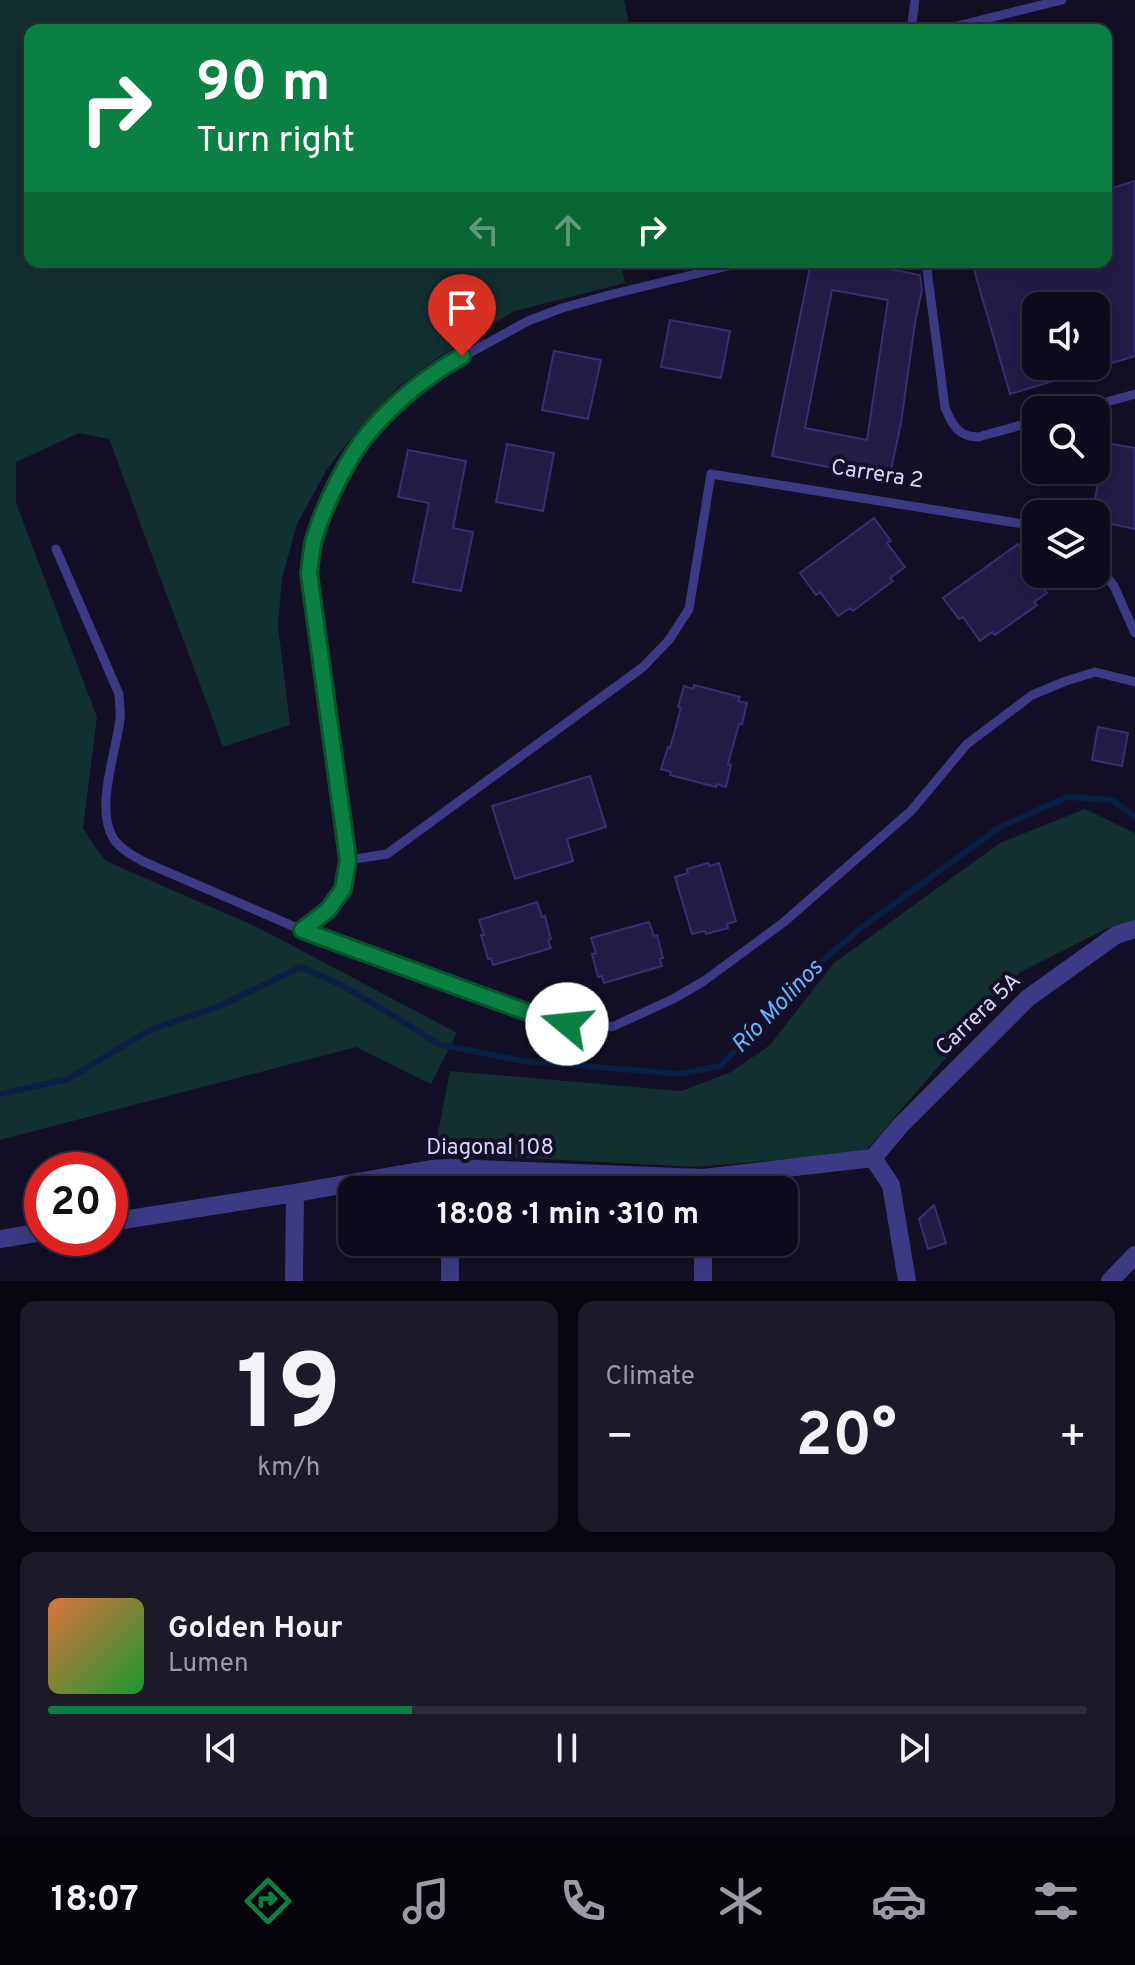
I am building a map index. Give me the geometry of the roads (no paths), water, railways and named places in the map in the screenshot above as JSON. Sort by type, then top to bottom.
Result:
[{"type":"street","name":"Carrera 5A","points":[[873,1158],[900,1126],[1028,998],[1116,935],[1135,929]]},
{"type":"street","name":"Diagonal 108","points":[[755,1176],[873,1158]]},
{"type":"street","points":[[873,1158],[891,1185],[907,1281]]},
{"type":"street","points":[[452,1168],[452,1176]]},
{"type":"street","name":"Diagonal 108","points":[[128,1219],[431,1169],[578,1176]]},
{"type":"street","points":[[294,1281],[295,1193]]},
{"type":"street","points":[[0,1239],[24,1235]]},
{"type":"street","points":[[1110,1281],[1135,1255]]},
{"type":"street","points":[[450,1256],[450,1281]]},
{"type":"street","points":[[703,1256],[703,1281]]},
{"type":"lane","points":[[912,24],[915,0]]},
{"type":"lane","points":[[965,24],[1062,0]]},
{"type":"lane","points":[[302,930],[328,910],[343,889],[348,860],[309,573],[314,539],[347,465],[368,432],[401,399],[440,369],[528,321],[562,308],[720,268]]},
{"type":"lane","points":[[927,268],[945,408],[952,424],[969,437],[1022,425]]},
{"type":"lane","points":[[1110,401],[1135,394]]},
{"type":"lane","name":"Carrera 2","points":[[348,860],[387,854],[643,667],[669,640],[689,609],[711,474],[1022,524]]},
{"type":"lane","points":[[56,549],[119,694],[120,718],[110,766],[105,816],[114,840],[121,848],[142,861],[302,930],[546,1019],[589,1029],[614,1026],[673,999],[704,981],[784,922],[911,811],[967,744],[1032,695],[1095,672],[1135,682]]},
{"type":"lane","points":[[1110,581],[1135,633]]},
{"type":"waterway","name":"Río Molinos","points":[[0,1094],[68,1079],[150,1030],[222,1005],[301,967],[341,985],[438,1044],[523,1061],[681,1074],[720,1066],[796,983],[861,928],[1000,827],[1067,797],[1112,800],[1135,817]]}]
